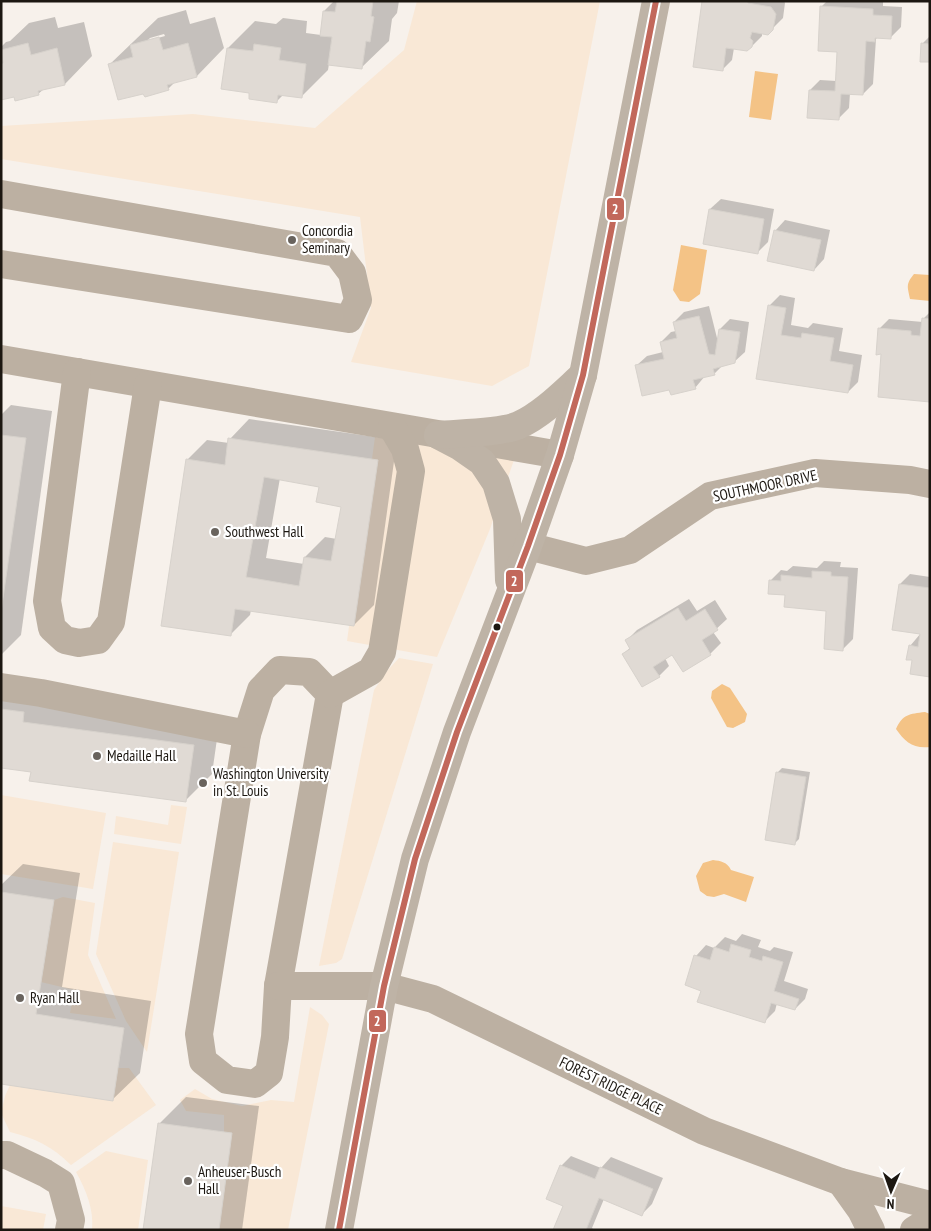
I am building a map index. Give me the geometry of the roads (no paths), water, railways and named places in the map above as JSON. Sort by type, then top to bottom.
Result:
[{"type":"main road","points":[[339,1230],[384,986],[415,859],[457,732],[510,595],[560,455],[583,375],[656,1]]},
{"type":"main road","points":[[438,435],[498,430],[518,426],[550,403],[583,375]]},
{"type":"main road","points":[[438,435],[459,446],[482,462],[496,483],[507,519],[510,595]]},
{"type":"street","points":[[1,194],[337,253],[352,273],[358,300],[348,319],[1,264]]},
{"type":"street","points":[[1,360],[148,384],[392,428],[560,455]]},
{"type":"street","points":[[77,372],[47,601],[52,628],[65,640],[80,643],[98,640],[111,622],[148,384]]},
{"type":"street","points":[[330,694],[371,671],[382,652],[411,471],[405,449],[392,428]]},
{"type":"street","name":"SOUTHMOOR DRIVE","points":[[528,546],[586,560],[630,550],[710,496],[815,473],[930,484]]},
{"type":"street","points":[[280,670],[308,672],[330,694],[278,986],[275,1037],[268,1073],[255,1084],[227,1080],[203,1061],[198,1034],[247,734],[261,690],[280,670]]},
{"type":"street","points":[[1,687],[41,693],[247,734]]},
{"type":"street","name":"FOREST RIDGE PLACE","points":[[278,986],[384,986],[433,999],[704,1131],[840,1182],[930,1206]]},
{"type":"street","points":[[1,1155],[45,1173],[61,1183],[71,1220],[69,1230]]},
{"type":"street","points":[[840,1182],[861,1210],[871,1230]]},
{"type":"street","points":[[914,1230],[930,1220]]},
{"type":"place","name":"Concordia Seminary","points":[[292,240]]},
{"type":"place","name":"Southwest Hall","points":[[215,532]]},
{"type":"place","name":"Medaille Hall","points":[[97,756]]},
{"type":"place","name":"Washington University in St. Louis","points":[[203,783]]},
{"type":"place","name":"Ryan Hall","points":[[20,998]]},
{"type":"place","name":"Anheuser-Busch Hall","points":[[188,1181]]}]
